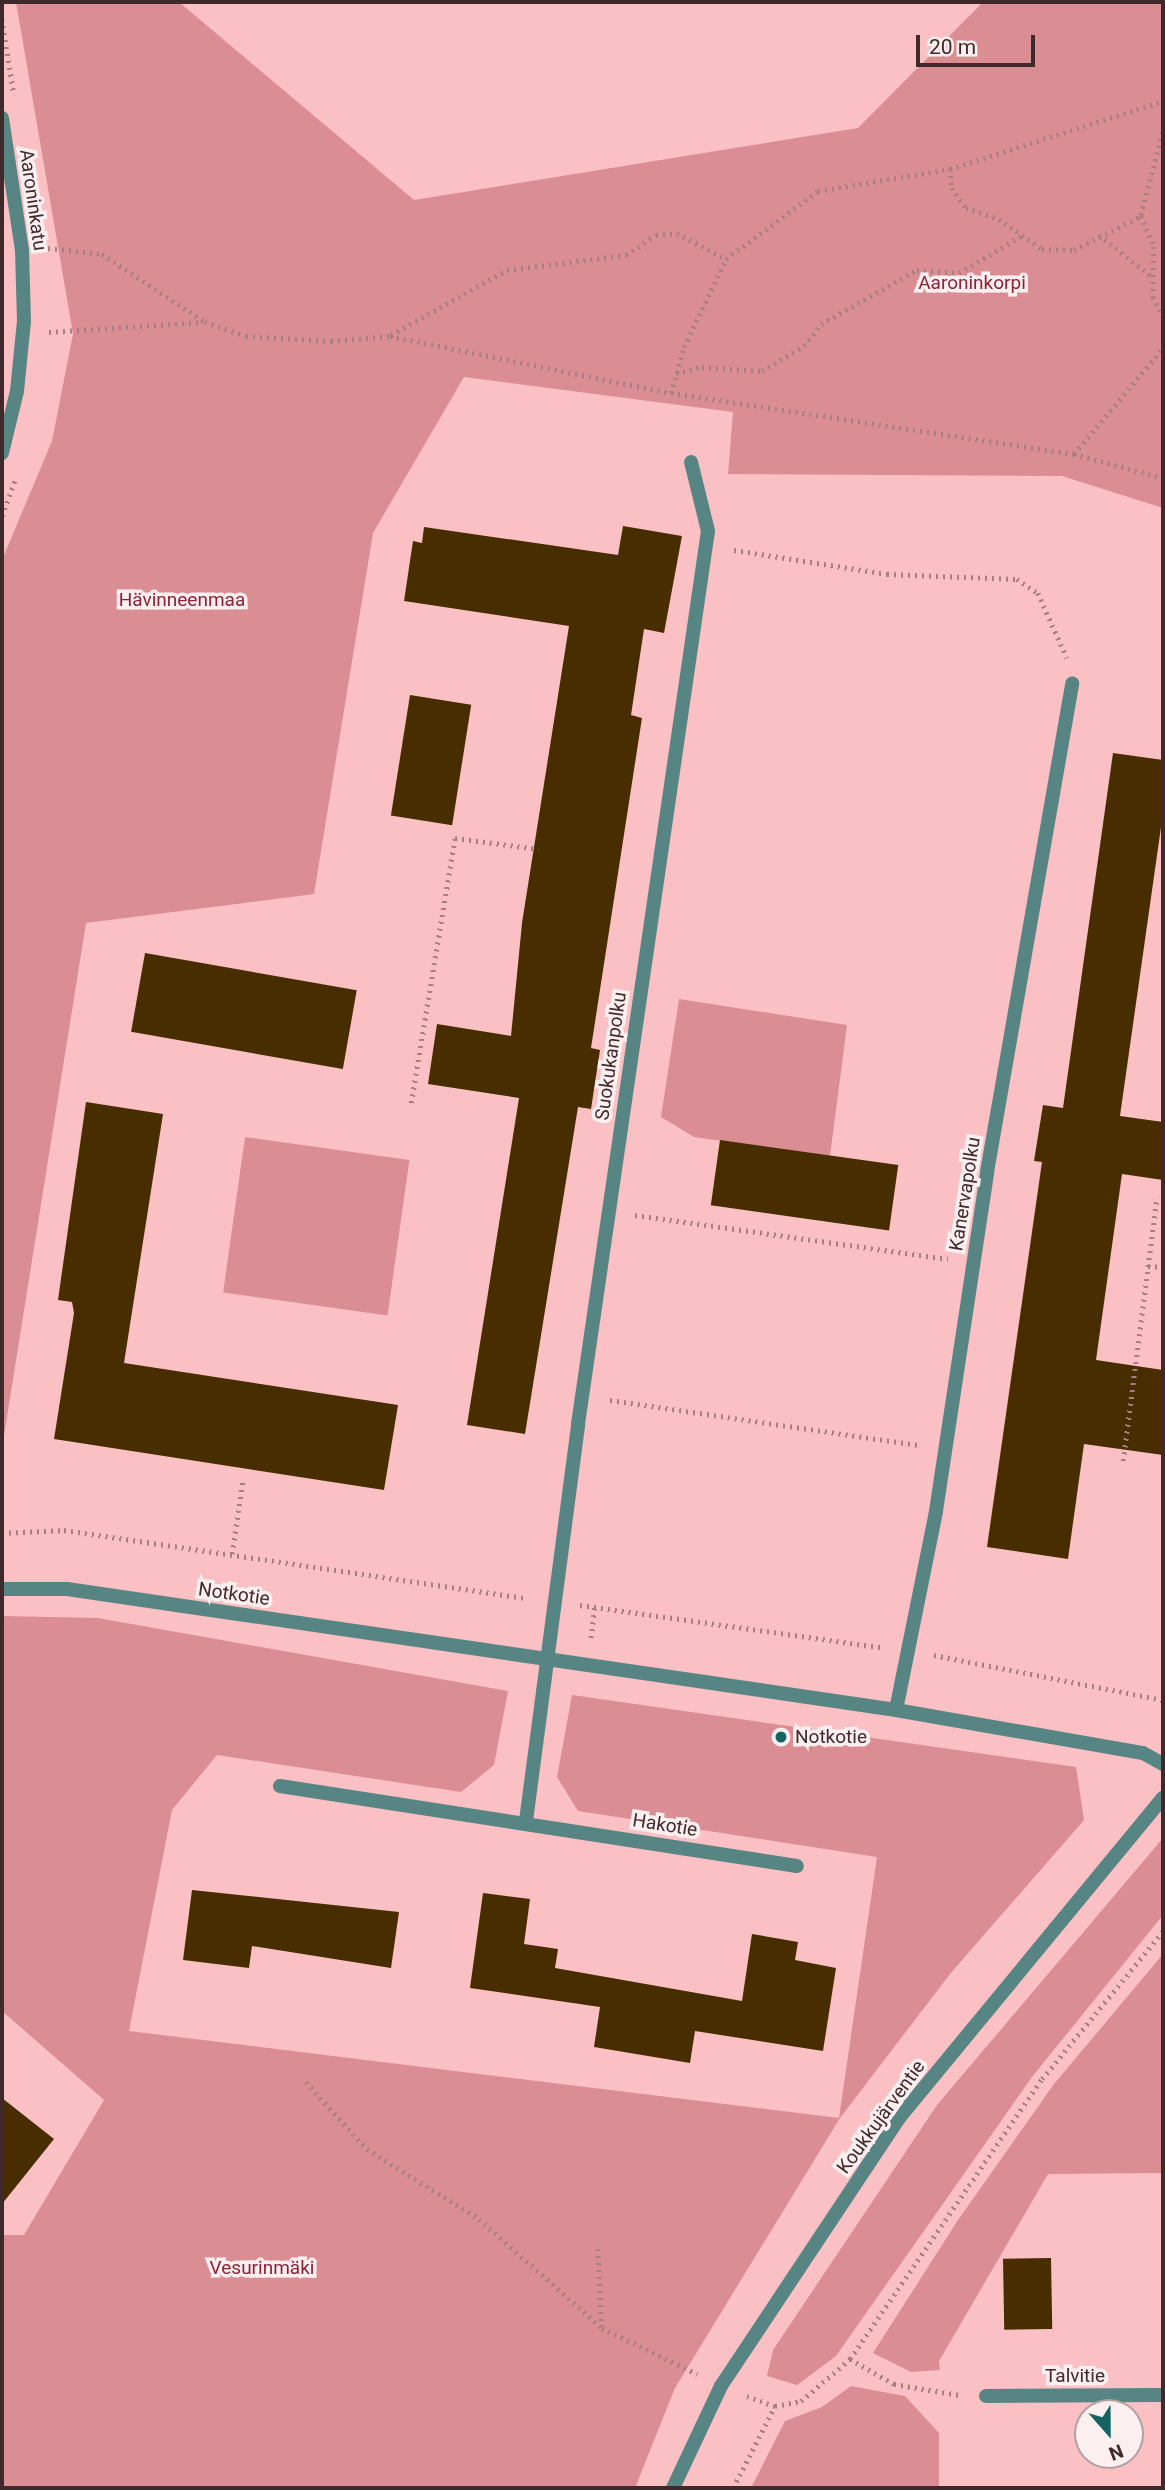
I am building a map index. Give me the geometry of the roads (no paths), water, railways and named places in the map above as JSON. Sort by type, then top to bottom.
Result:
[{"type":"street","name":"Aaroninkatu","points":[[2,118],[22,250],[24,321],[17,391],[2,453]]},
{"type":"street","name":"Suokukanpolku","points":[[545,1658],[708,531],[691,462]]},
{"type":"street","name":"Kanervapolku","points":[[896,1710],[945,1448],[973,1262],[1072,683]]},
{"type":"street","name":"Notkotie","points":[[2,1589],[67,1589],[896,1710],[1143,1753],[1163,1764]]},
{"type":"street","points":[[526,1822],[545,1658]]},
{"type":"street","name":"Hakotie","points":[[280,1786],[797,1866]]},
{"type":"street","name":"Koukkujärventie","points":[[673,2488],[720,2386],[899,2118],[1163,1797]]},
{"type":"street","name":"Talvitie","points":[[986,2396],[1163,2395]]},
{"type":"place","name":"Notkotie","points":[[781,1737]]},
{"type":"park label","name":"Aaroninkorpi","points":[[972,283]]},
{"type":"park label","name":"Hävinneenmaa","points":[[182,600]]},
{"type":"park label","name":"Vesurinmäki","points":[[262,2268]]}]
